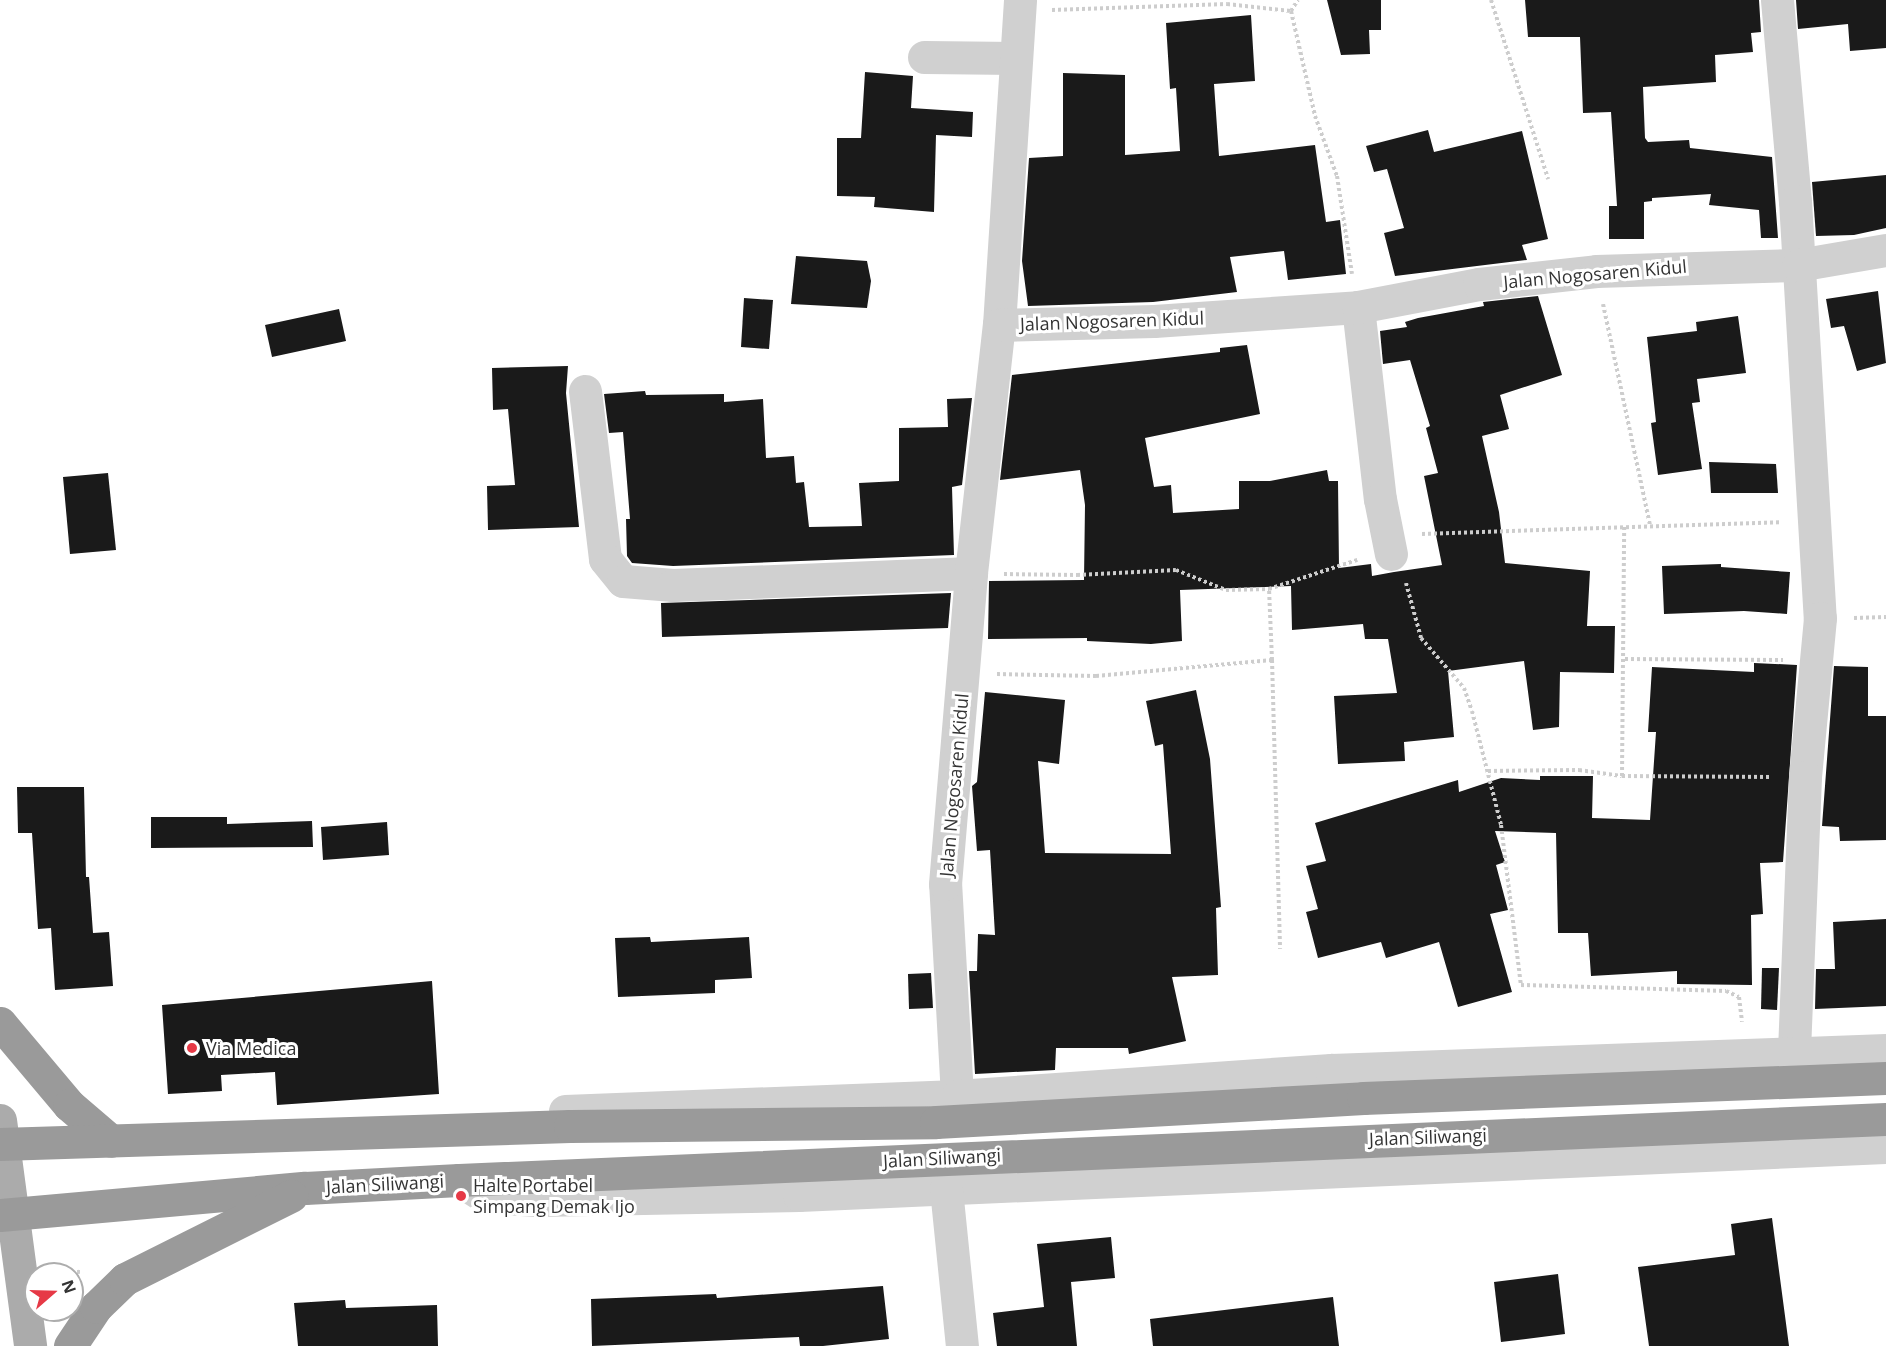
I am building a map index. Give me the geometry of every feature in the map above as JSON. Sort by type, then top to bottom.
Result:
[{"type":"highway","points":[[0,1023],[69,1105],[111,1141]]},
{"type":"highway","name":"Jalan Siliwangi","points":[[1,1136],[111,1141],[448,1133],[570,1126],[936,1122],[1363,1098],[1886,1078]]},
{"type":"highway","name":"Jalan Siliwangi","points":[[7,1215],[306,1188],[459,1180],[1886,1119]]},
{"type":"highway","points":[[70,1346],[96,1307],[125,1279],[306,1188]]},
{"type":"main road","points":[[1,1136],[7,1215],[30,1346]]},
{"type":"street","points":[[1777,0],[1819,559],[1820,618],[1805,777],[1794,1053]]},
{"type":"street","points":[[999,325],[1019,5]]},
{"type":"street","points":[[924,57],[1016,58]]},
{"type":"street","name":"Jalan Nogosaren Kidul","points":[[957,1096],[945,884],[971,573],[999,325],[1154,321],[1358,307],[1479,284],[1596,271],[1798,265],[1886,250]]},
{"type":"street","points":[[1358,307],[1379,490],[1391,554]]},
{"type":"street","points":[[585,391],[605,559],[623,581],[673,585],[971,573]]},
{"type":"street","points":[[448,1133],[474,1115],[957,1096],[1331,1070],[1886,1050]]},
{"type":"street","points":[[459,1180],[485,1197],[537,1200],[946,1189],[1886,1147]]},
{"type":"street","points":[[946,1189],[962,1346]]},
{"type":"path","points":[[1298,0],[1292,11],[1308,90],[1342,202],[1358,307]]},
{"type":"path","points":[[1491,0],[1548,179]]},
{"type":"path","points":[[1019,5],[1227,4],[1292,11]]},
{"type":"path","points":[[1596,271],[1650,525]]},
{"type":"path","points":[[1622,776],[1625,659],[1624,525]]},
{"type":"path","points":[[1391,554],[1413,598],[1421,638],[1464,688],[1488,771],[1510,881],[1521,985],[1726,992],[1739,997],[1745,1055]]},
{"type":"path","points":[[1269,589],[1280,949]]},
{"type":"path","points":[[1625,659],[1815,661]]},
{"type":"path","points":[[963,673],[1096,676],[1272,660]]},
{"type":"path","points":[[1488,771],[1579,770],[1622,776],[1805,777]]},
{"type":"building","points":[[1327,0],[1381,0],[1381,30],[1369,30],[1370,54],[1341,55]]},
{"type":"building","points":[[1525,0],[1759,0],[1761,32],[1751,33],[1753,52],[1715,55],[1716,82],[1643,87],[1645,138],[1648,142],[1689,140],[1690,148],[1772,157],[1778,238],[1761,238],[1759,210],[1709,205],[1711,194],[1652,198],[1652,201],[1644,202],[1644,239],[1609,239],[1609,206],[1617,206],[1611,112],[1583,113],[1580,37],[1528,37]]},
{"type":"building","points":[[1796,0],[1886,0],[1886,48],[1850,51],[1848,24],[1798,29]]},
{"type":"building","points":[[1251,15],[1255,81],[1214,84],[1219,156],[1315,145],[1326,222],[1340,220],[1346,274],[1288,280],[1284,251],[1230,257],[1237,292],[1153,302],[1028,306],[1022,261],[1029,158],[1063,156],[1063,73],[1125,75],[1125,155],[1180,151],[1176,88],[1170,89],[1166,23]]},
{"type":"building","points":[[865,72],[913,76],[911,108],[973,112],[972,137],[936,135],[934,212],[874,207],[875,197],[837,196],[837,138],[861,138]]},
{"type":"building","points":[[1428,130],[1434,152],[1522,131],[1548,239],[1522,245],[1527,260],[1395,276],[1384,233],[1404,228],[1387,169],[1374,172],[1366,146]]},
{"type":"building","points":[[1886,175],[1886,228],[1854,235],[1816,236],[1812,182]]},
{"type":"building","points":[[796,256],[867,261],[871,281],[867,308],[791,304]]},
{"type":"building","points":[[1878,291],[1886,363],[1857,371],[1844,326],[1831,328],[1826,299]]},
{"type":"building","points":[[1538,296],[1562,375],[1500,395],[1509,429],[1482,436],[1499,512],[1505,563],[1590,571],[1587,626],[1615,626],[1614,673],[1560,672],[1559,727],[1533,730],[1524,661],[1448,671],[1454,737],[1404,742],[1405,761],[1338,764],[1334,696],[1397,693],[1388,639],[1365,639],[1363,624],[1292,630],[1291,586],[1180,590],[1182,641],[1151,644],[1087,641],[1087,638],[988,639],[989,581],[1084,580],[1085,505],[1080,470],[1000,480],[1012,375],[1220,352],[1220,348],[1247,345],[1260,414],[1145,438],[1154,487],[1171,485],[1173,513],[1239,509],[1239,481],[1270,481],[1327,470],[1329,481],[1338,481],[1339,568],[1371,564],[1372,576],[1442,565],[1424,476],[1438,473],[1426,428],[1430,426],[1410,360],[1383,364],[1380,331],[1407,327],[1405,322],[1418,318],[1484,306],[1483,302]]},
{"type":"building","points":[[744,298],[773,300],[769,349],[741,347]]},
{"type":"building","points":[[339,309],[346,341],[272,357],[265,325]]},
{"type":"building","points":[[1738,316],[1746,373],[1697,379],[1700,402],[1692,403],[1702,469],[1658,475],[1651,423],[1656,422],[1647,337],[1697,331],[1696,322]]},
{"type":"building","points":[[568,366],[566,393],[579,527],[488,530],[487,486],[515,485],[508,409],[493,410],[492,368]]},
{"type":"building","points":[[645,391],[646,395],[724,394],[724,402],[763,399],[766,458],[794,456],[796,483],[804,482],[809,527],[862,526],[859,483],[899,481],[899,428],[948,427],[947,399],[972,398],[962,485],[952,487],[954,555],[673,566],[632,563],[627,556],[626,519],[630,519],[623,432],[609,433],[604,394]]},
{"type":"building","points":[[1709,462],[1776,464],[1778,493],[1711,493]]},
{"type":"building","points":[[108,473],[116,550],[70,554],[63,477]]},
{"type":"building","points":[[1721,564],[1721,567],[1790,572],[1787,614],[1744,611],[1664,614],[1662,566]]},
{"type":"building","points":[[951,593],[948,628],[662,637],[661,603]]},
{"type":"building","points":[[1754,663],[1797,665],[1783,862],[1760,863],[1763,914],[1751,915],[1752,985],[1677,984],[1677,971],[1591,976],[1588,933],[1558,933],[1556,833],[1495,831],[1505,862],[1496,865],[1508,910],[1490,914],[1512,992],[1458,1007],[1439,942],[1386,958],[1381,942],[1318,958],[1306,912],[1318,909],[1306,866],[1326,861],[1315,823],[1458,780],[1459,792],[1501,778],[1540,780],[1540,776],[1593,776],[1592,818],[1650,820],[1656,732],[1648,732],[1652,667],[1754,672]]},
{"type":"building","points":[[1834,666],[1868,667],[1868,716],[1886,716],[1886,840],[1840,841],[1839,827],[1822,826]]},
{"type":"building","points":[[1196,690],[1210,759],[1221,907],[1216,908],[1218,975],[1172,977],[1186,1041],[1129,1054],[1128,1048],[1056,1048],[1055,1070],[975,1074],[969,971],[977,971],[978,934],[995,935],[990,850],[977,851],[972,786],[977,782],[985,692],[1065,700],[1059,764],[1038,761],[1045,853],[1171,854],[1163,744],[1155,746],[1146,701]]},
{"type":"building","points":[[17,787],[84,787],[86,877],[89,877],[93,933],[109,932],[113,986],[55,990],[51,928],[38,929],[32,833],[18,833]]},
{"type":"building","points":[[151,817],[227,817],[227,824],[312,821],[313,847],[151,848]]},
{"type":"building","points":[[387,822],[389,855],[323,860],[321,827]]},
{"type":"building","points":[[1886,919],[1886,1006],[1815,1009],[1816,969],[1835,969],[1833,922]]},
{"type":"building","points":[[650,937],[651,942],[749,937],[752,978],[715,980],[715,993],[618,997],[615,938]]},
{"type":"building","points":[[1762,968],[1779,968],[1777,1010],[1761,1009]]},
{"type":"building","points":[[931,973],[933,1008],[909,1009],[908,974]]},
{"type":"building","points":[[432,981],[439,1094],[277,1105],[275,1072],[221,1075],[222,1091],[168,1094],[162,1005]]},
{"type":"building","points":[[1772,1218],[1789,1346],[1649,1346],[1638,1267],[1735,1255],[1731,1224]]},
{"type":"building","points":[[1111,1237],[1115,1278],[1071,1282],[1077,1346],[997,1346],[993,1313],[1044,1307],[1037,1244]]},
{"type":"building","points":[[1558,1274],[1565,1334],[1501,1342],[1494,1282]]},
{"type":"building","points":[[883,1286],[889,1339],[823,1346],[800,1346],[799,1337],[592,1346],[591,1299],[716,1294],[717,1298]]},
{"type":"building","points":[[1333,1297],[1339,1346],[1153,1346],[1150,1319]]},
{"type":"building","points":[[345,1300],[346,1308],[437,1305],[438,1346],[298,1346],[294,1303]]},
{"type":"place","name":"Via Medica","points":[[192,1048]]},
{"type":"place","name":"Halte Portabel Simpang Demak Ijo","points":[[461,1196]]}]
